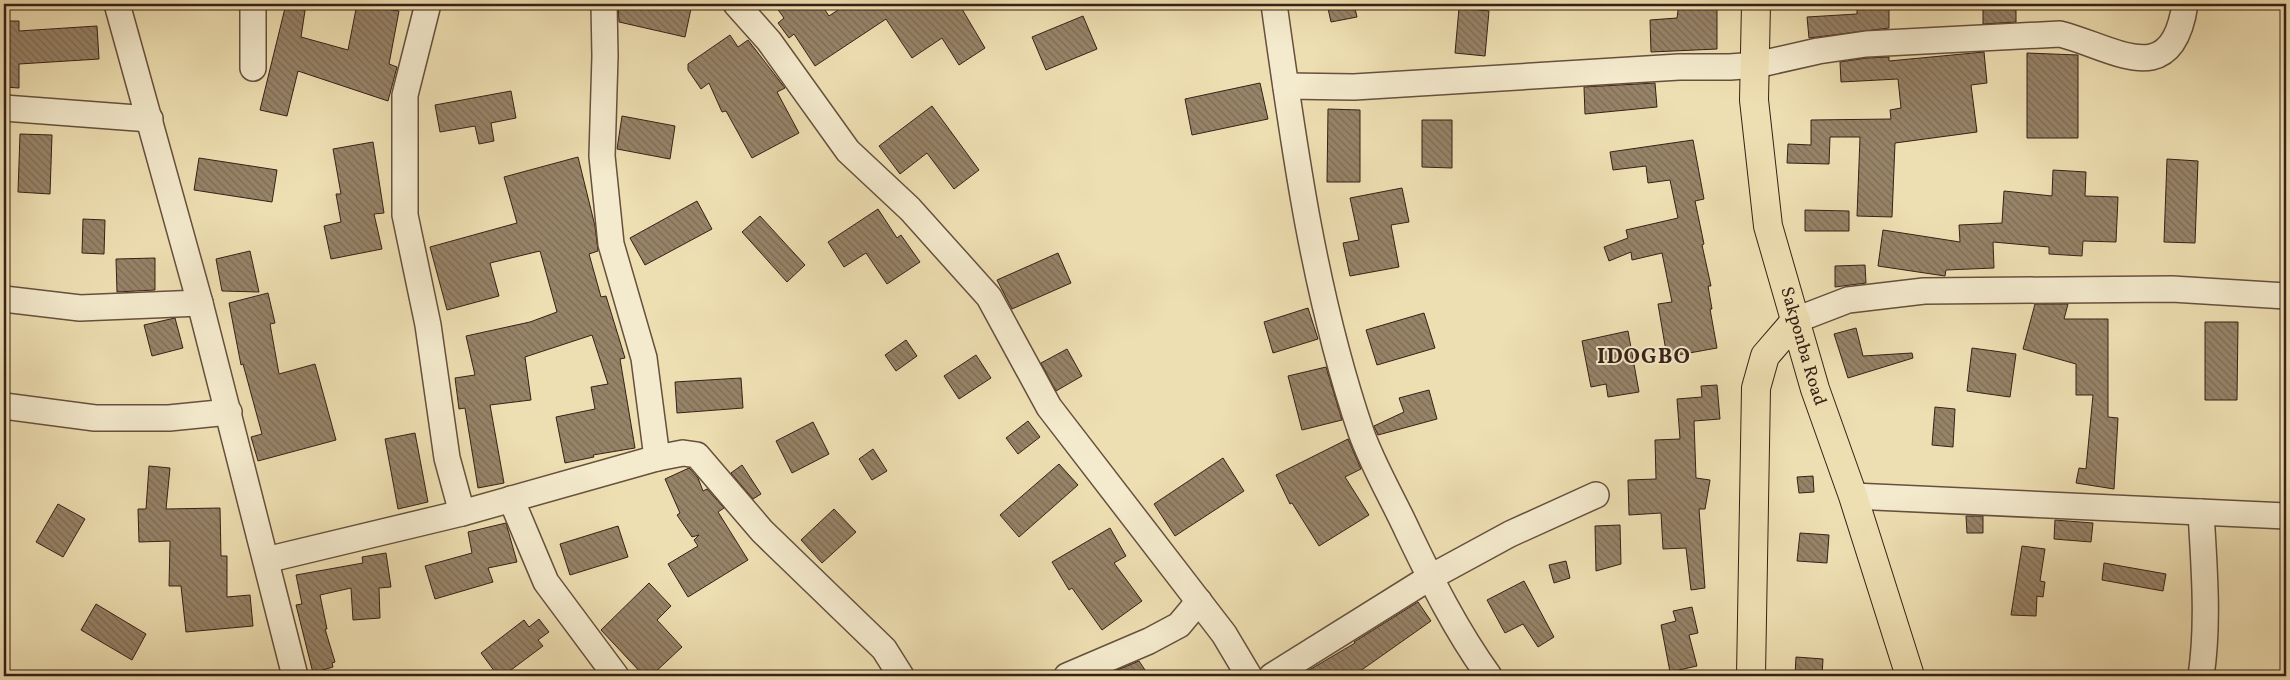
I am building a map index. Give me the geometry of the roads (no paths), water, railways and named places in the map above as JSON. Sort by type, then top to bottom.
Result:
[{"type":"main road","name":"Sakponba Road","points":[[1756,4],[1754,100],[1768,226],[1815,389],[1853,496],[1910,676]]},
{"type":"main road","points":[[1751,676],[1756,388],[1765,356],[1796,320]]},
{"type":"street","points":[[117,4],[200,302],[295,676]]},
{"type":"street","points":[[253,4],[253,68]]},
{"type":"street","points":[[428,4],[405,95],[405,216],[428,325],[447,458],[462,513]]},
{"type":"street","points":[[604,4],[605,56],[602,156],[611,244],[644,358],[658,458]]},
{"type":"street","points":[[736,4],[769,41],[848,150],[910,209],[989,297],[1049,407],[1224,634],[1249,676]]},
{"type":"street","points":[[1274,4],[1299,174],[1330,330],[1362,434],[1429,578],[1462,638],[1489,676]]},
{"type":"street","points":[[1286,86],[1354,87],[1575,72],[1756,64],[1866,44],[2060,34],[2086,40],[2122,56],[2146,59],[2160,54],[2174,43],[2182,24],[2185,4]]},
{"type":"street","points":[[4,108],[150,119]]},
{"type":"street","points":[[1796,320],[1848,300],[1924,291],[2172,289],[2286,296]]},
{"type":"street","points":[[4,299],[80,308],[200,302]]},
{"type":"street","points":[[4,406],[95,418],[169,418],[228,412]]},
{"type":"street","points":[[266,560],[462,513],[658,458],[683,453],[697,455],[762,531],[884,649],[902,676]]},
{"type":"street","points":[[1272,676],[1429,578],[1510,534],[1596,496]]},
{"type":"street","points":[[1853,496],[2286,516]]},
{"type":"street","points":[[511,499],[546,582],[616,676]]},
{"type":"street","points":[[2200,676],[2203,659],[2204,576],[2201,512]]},
{"type":"street","points":[[1067,676],[1149,641],[1179,625],[1199,601]]},
{"type":"district","name":"IDOGBO","points":[[1644,357]]}]
